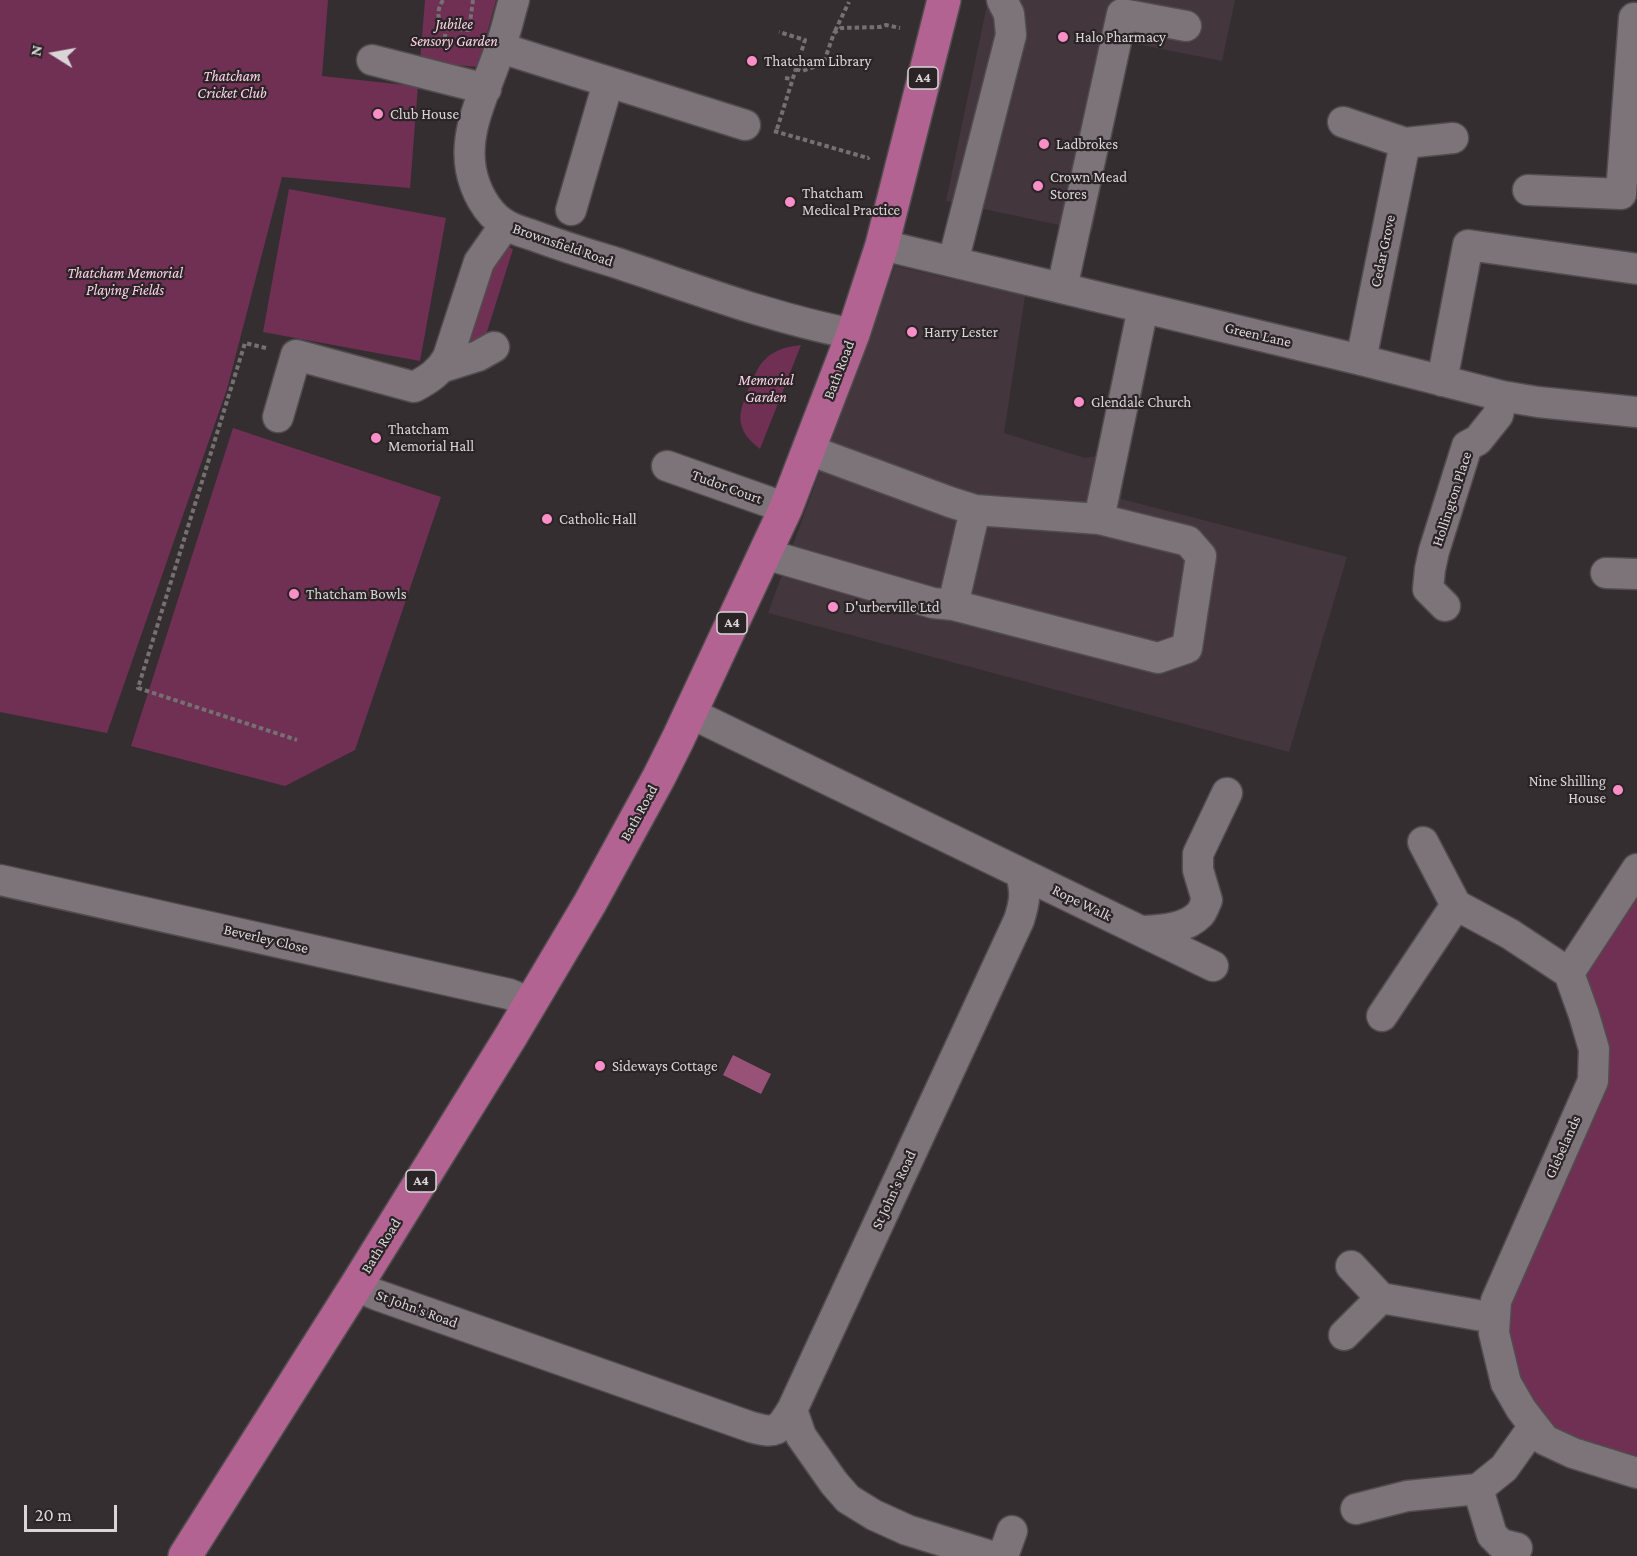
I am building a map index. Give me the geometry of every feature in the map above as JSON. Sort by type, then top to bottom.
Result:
[{"type":"main road","name":"Bath Road","points":[[185,1556],[531,1003],[590,903],[659,777],[786,508],[853,334],[882,245],[944,0]]},
{"type":"street","name":"Brownsfield Road","points":[[514,0],[501,48],[472,128],[469,149],[471,171],[478,193],[495,217],[505,225],[548,241],[718,298],[819,327],[853,334]]},
{"type":"street","points":[[953,262],[1011,35],[1009,14],[1002,0]]},
{"type":"street","points":[[1062,288],[1122,14],[1186,26]]},
{"type":"street","points":[[1528,190],[1621,194],[1634,59],[1634,18]]},
{"type":"street","points":[[501,48],[745,125]]},
{"type":"street","points":[[372,60],[486,89]]},
{"type":"street","points":[[571,210],[608,83]]},
{"type":"street","points":[[1343,122],[1406,143],[1453,138]]},
{"type":"street","name":"Cedar Grove","points":[[1361,360],[1406,143]]},
{"type":"street","points":[[278,417],[296,355],[414,387],[433,376],[443,367],[448,357],[479,262],[505,225]]},
{"type":"street","name":"Green Lane","points":[[882,245],[1502,396],[1637,412]]},
{"type":"street","points":[[1442,381],[1468,245],[1637,269]]},
{"type":"street","points":[[1099,519],[1143,308]]},
{"type":"street","points":[[443,367],[478,356],[494,347]]},
{"type":"street","name":"Hollington Place","points":[[1445,606],[1428,589],[1434,551],[1467,446],[1478,440],[1498,415],[1502,396]]},
{"type":"street","points":[[765,554],[933,603],[953,605],[1158,658],[1187,648],[1201,556],[1188,540],[1099,519],[975,510],[809,450]]},
{"type":"street","name":"Tudor Court","points":[[667,466],[786,508]]},
{"type":"street","points":[[953,605],[975,510]]},
{"type":"street","points":[[1606,573],[1637,574]]},
{"type":"street","points":[[690,713],[1021,874]]},
{"type":"street","name":"Rope Walk","points":[[1143,931],[1168,929],[1186,923],[1201,914],[1207,900],[1198,870],[1198,854],[1227,793]]},
{"type":"street","points":[[1423,842],[1456,905],[1510,934],[1569,973],[1637,869]]},
{"type":"street","name":"Rope Walk","points":[[1021,874],[1214,966]]},
{"type":"street","name":"St John's Road","points":[[356,1286],[751,1427],[768,1432],[782,1426],[792,1410],[1019,920],[1025,891],[1021,874]]},
{"type":"street","name":"Beverley Close","points":[[0,880],[509,994],[531,1003]]},
{"type":"street","points":[[1382,1017],[1456,905]]},
{"type":"street","name":"Glebelands","points":[[1569,973],[1594,1049],[1593,1081],[1496,1301],[1494,1333],[1506,1383],[1545,1440],[1573,1453],[1637,1473]]},
{"type":"street","points":[[1351,1266],[1381,1298],[1494,1318]]},
{"type":"street","points":[[1344,1335],[1381,1298]]},
{"type":"street","points":[[792,1410],[801,1436],[848,1499],[874,1515],[907,1530],[991,1556]]},
{"type":"street","points":[[1356,1509],[1407,1496],[1478,1489],[1504,1468],[1534,1426]]},
{"type":"street","points":[[1478,1489],[1492,1535],[1501,1544],[1516,1548]]},
{"type":"path","points":[[443,0],[438,14],[442,26],[469,30],[473,0]]},
{"type":"path","points":[[796,69],[802,71],[817,66],[825,59],[849,2]]},
{"type":"path","points":[[834,33],[841,28],[886,25],[900,28]]},
{"type":"path","points":[[440,77],[446,28]]},
{"type":"path","points":[[776,132],[805,40],[779,32]]},
{"type":"path","points":[[785,78],[792,80]]},
{"type":"path","points":[[745,125],[747,116],[755,118],[754,125],[868,158],[872,147]]},
{"type":"path","points":[[296,355],[245,344],[138,688],[297,740]]},
{"type":"shaded area","points":[[988,0],[1235,0],[1222,61],[1131,43],[1092,232],[946,201]]},
{"type":"shaded area","points":[[895,266],[1025,296],[1004,433],[1085,458],[1128,452],[1121,499],[1347,557],[1289,752],[768,613]]},
{"type":"shaded area","points":[[733,1055],[771,1074],[761,1094],[723,1075]]},
{"type":"green space","name":"Thatcham Memorial Playing Fields","points":[[0,0],[328,0],[322,76],[418,85],[410,188],[282,177],[227,389],[107,733],[0,712]]},
{"type":"green space","name":"Jubilee Sensory Garden","points":[[425,0],[496,0],[478,67],[420,62]]},
{"type":"green space","points":[[289,189],[446,218],[420,361],[263,332]]},
{"type":"green space","points":[[508,247],[513,249],[485,338],[461,347],[485,264]]},
{"type":"green space","name":"Memorial Garden","points":[[801,345],[760,449],[743,431],[740,419],[746,395],[764,360],[779,350]]},
{"type":"green space","name":"Thatcham Bowls","points":[[233,428],[441,497],[355,750],[285,786],[131,746]]},
{"type":"green space","points":[[1637,889],[1637,1473],[1520,1409],[1495,1302],[1593,1081],[1568,974]]},
{"type":"place","name":"Halo Pharmacy","points":[[1063,37]]},
{"type":"place","name":"Thatcham Library","points":[[752,61]]},
{"type":"place","name":"Club House","points":[[378,114]]},
{"type":"place","name":"Ladbrokes","points":[[1044,144]]},
{"type":"place","name":"Crown Mead Stores","points":[[1038,186]]},
{"type":"place","name":"Thatcham Medical Practice","points":[[790,202]]},
{"type":"place","name":"Harry Lester","points":[[912,332]]},
{"type":"place","name":"Glendale Church","points":[[1079,402]]},
{"type":"place","name":"Thatcham Memorial Hall","points":[[376,438]]},
{"type":"place","name":"Catholic Hall","points":[[547,519]]},
{"type":"place","name":"Thatcham Bowls","points":[[294,594]]},
{"type":"place","name":"D'urberville Ltd","points":[[833,607]]},
{"type":"place","name":"Nine Shilling House","points":[[1618,790]]},
{"type":"place","name":"Sideways Cottage","points":[[600,1066]]},
{"type":"park label","name":"Thatcham Cricket Club","points":[[232,84]]}]
